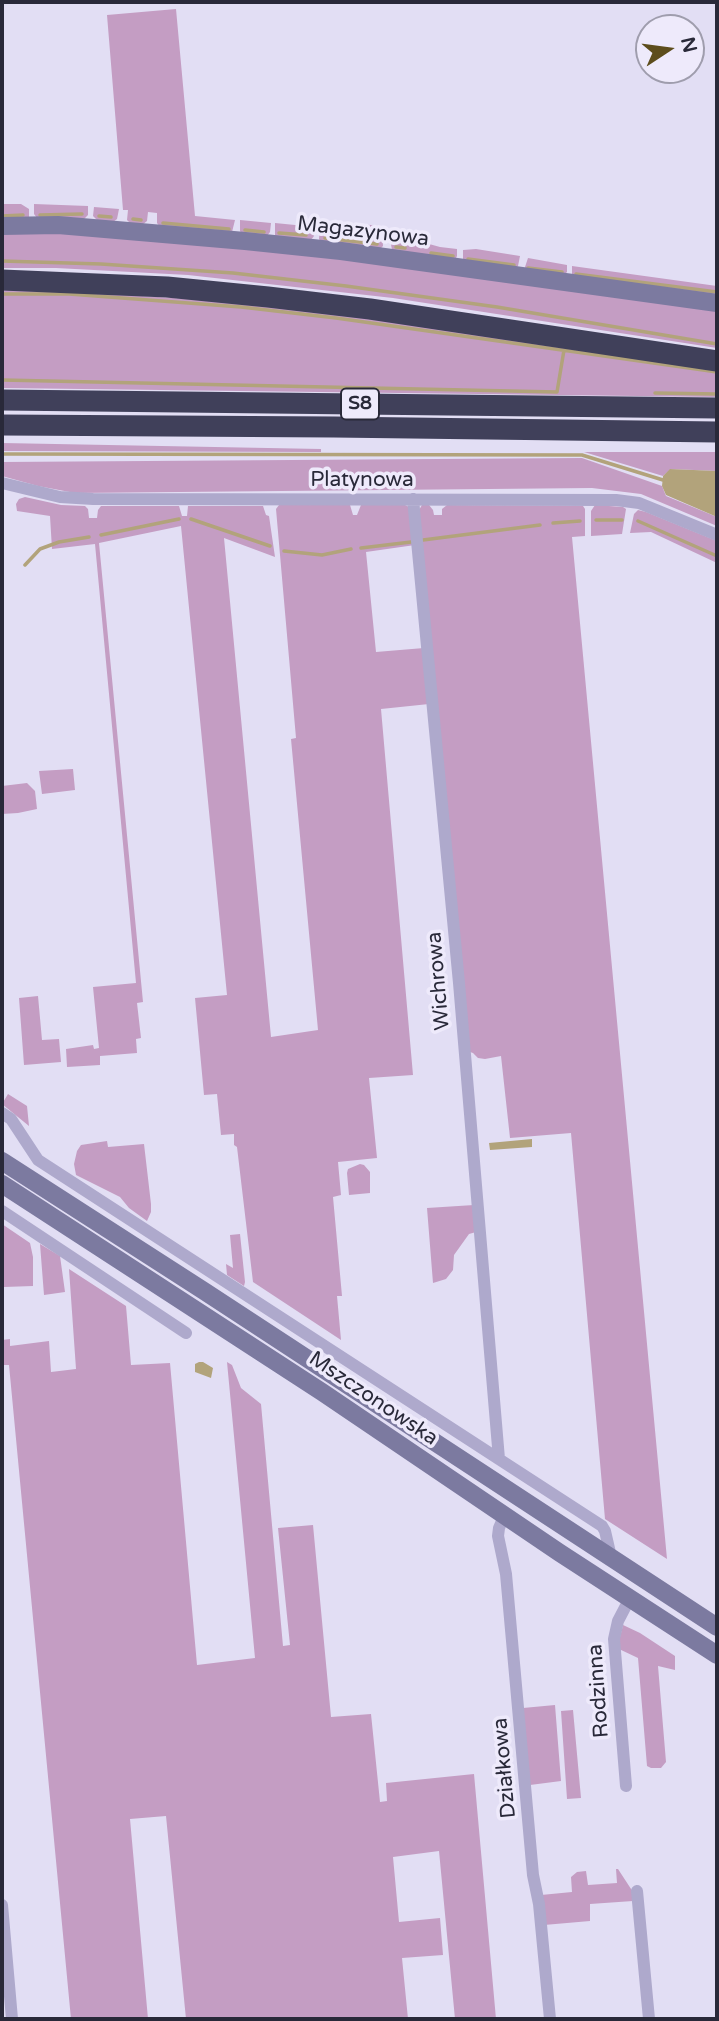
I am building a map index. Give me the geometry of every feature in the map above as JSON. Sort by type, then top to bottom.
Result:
[{"type":"highway","points":[[2,280],[154,286],[268,297],[370,309],[717,361]]},
{"type":"highway","name":"S8","points":[[2,400],[717,408]]},
{"type":"highway","name":"S8","points":[[2,425],[717,432]]},
{"type":"main road","name":"Magazynowa","points":[[2,226],[58,225],[245,240],[717,303]]},
{"type":"main road","name":"Mszczonowska","points":[[2,1161],[713,1624]]},
{"type":"main road","name":"Mszczonowska","points":[[2,1184],[322,1392],[717,1657]]},
{"type":"street","name":"Platynowa","points":[[2,483],[75,499],[616,500],[639,503],[717,535]]},
{"type":"street","name":"Wichrowa","points":[[413,499],[458,971],[499,1460]]},
{"type":"street","points":[[2,1113],[11,1119],[38,1160],[602,1526],[611,1557]]},
{"type":"street","points":[[2,1211],[186,1333]]},
{"type":"street","name":"Działkowa","points":[[505,1514],[498,1536],[506,1574],[533,1875],[539,1904],[550,2019]]},
{"type":"street","name":"Rodzinna","points":[[626,1786],[614,1639],[618,1621],[630,1598]]},
{"type":"street","points":[[637,1891],[649,2019]]},
{"type":"street","points":[[2,1905],[12,2019]]},
{"type":"shaded area","points":[[176,9],[195,216],[235,220],[232,232],[160,227],[157,213],[148,212],[147,221],[142,225],[131,224],[127,220],[128,210],[123,210],[107,15]]},
{"type":"shaded area","points":[[2,204],[21,204],[29,209],[29,217],[2,220]]},
{"type":"shaded area","points":[[34,204],[88,206],[88,215],[83,220],[37,218]]},
{"type":"shaded area","points":[[94,207],[119,209],[117,219],[113,222],[97,220],[93,216]]},
{"type":"shaded area","points":[[240,220],[271,223],[270,232],[267,236],[243,235],[240,231]]},
{"type":"shaded area","points":[[337,222],[382,226],[383,246],[380,249],[321,242],[320,227],[337,228]]},
{"type":"shaded area","points":[[275,223],[315,227],[314,236],[311,240],[275,236]]},
{"type":"shaded area","points":[[54,232],[305,254],[717,310],[717,348],[393,298],[188,275],[2,268],[2,233]]},
{"type":"shaded area","points":[[389,233],[457,249],[457,256],[455,260],[392,250]]},
{"type":"shaded area","points":[[476,249],[520,256],[518,266],[515,269],[463,260],[463,250]]},
{"type":"shaded area","points":[[528,258],[567,265],[567,272],[525,270]]},
{"type":"shaded area","points":[[572,266],[717,286],[717,296],[572,274]]},
{"type":"shaded area","points":[[2,287],[282,305],[717,368],[717,397],[2,388]]},
{"type":"shaded area","points":[[2,443],[321,449],[321,452],[2,451]]},
{"type":"shaded area","points":[[584,452],[717,452],[717,471],[671,469],[663,476]]},
{"type":"shaded area","points":[[582,458],[662,486],[666,496],[717,517],[717,526],[641,494],[592,488],[75,493],[2,476],[2,462]]},
{"type":"shaded area","points":[[670,469],[717,471],[717,517],[666,495],[662,486],[663,476]]},
{"type":"shaded area","points":[[25,497],[61,505],[85,506],[89,518],[97,518],[101,506],[179,506],[182,516],[187,516],[188,506],[263,506],[269,516],[275,557],[224,538],[271,1037],[318,1030],[291,739],[296,738],[276,509],[279,505],[350,505],[353,515],[357,515],[361,505],[409,507],[415,545],[366,552],[376,652],[424,648],[429,704],[381,709],[413,1075],[369,1078],[377,1158],[338,1162],[341,1195],[333,1197],[342,1296],[337,1296],[341,1340],[253,1282],[234,1134],[221,1135],[217,1094],[204,1095],[195,998],[227,995],[181,526],[99,543],[143,1002],[137,1003],[141,1038],[136,1039],[137,1053],[100,1056],[100,1065],[67,1067],[66,1049],[93,1045],[94,1049],[99,1048],[93,987],[136,983],[95,544],[52,549],[50,516],[17,511],[16,504],[19,499]]},
{"type":"shaded area","points":[[422,505],[429,505],[434,515],[442,515],[442,509],[447,505],[583,506],[585,509],[585,536],[572,537],[667,1559],[605,1519],[571,1133],[510,1138],[501,1056],[478,1058],[467,1051],[419,510]]},
{"type":"shaded area","points":[[595,505],[626,509],[622,534],[591,536],[591,511]]},
{"type":"shaded area","points":[[638,510],[717,541],[717,563],[651,532],[630,533],[634,514]]},
{"type":"shaded area","points":[[73,769],[75,790],[42,794],[39,771]]},
{"type":"shaded area","points":[[27,783],[35,791],[37,809],[2,814],[2,786]]},
{"type":"shaded area","points":[[38,996],[42,1040],[59,1039],[61,1062],[24,1065],[19,998]]},
{"type":"shaded area","points":[[8,1094],[27,1106],[29,1126],[2,1104]]},
{"type":"shaded area","points":[[532,1139],[532,1147],[490,1150],[489,1143]]},
{"type":"shaded area","points":[[107,1141],[108,1147],[144,1144],[151,1204],[147,1221],[129,1208],[120,1197],[76,1175],[74,1164],[81,1145]]},
{"type":"shaded area","points":[[360,1164],[370,1172],[370,1193],[349,1195],[348,1169]]},
{"type":"shaded area","points":[[474,1205],[476,1232],[469,1234],[454,1255],[453,1270],[446,1279],[433,1283],[427,1208]]},
{"type":"shaded area","points":[[2,1224],[30,1243],[33,1286],[4,1287]]},
{"type":"shaded area","points":[[240,1234],[244,1286],[227,1275],[226,1264],[233,1268],[230,1235]]},
{"type":"shaded area","points":[[40,1244],[60,1256],[65,1292],[44,1295]]},
{"type":"shaded area","points":[[69,1269],[126,1306],[131,1365],[170,1363],[197,1665],[255,1658],[227,1362],[232,1365],[241,1388],[261,1404],[283,1646],[290,1645],[278,1528],[313,1525],[331,1717],[371,1714],[380,1802],[387,1801],[386,1783],[474,1774],[496,2019],[455,2019],[439,1851],[393,1857],[399,1922],[440,1918],[443,1955],[402,1958],[408,2019],[186,2019],[166,1816],[130,1819],[148,2019],[71,2019],[9,1365],[2,1365],[2,1340],[10,1339],[10,1346],[49,1341],[51,1372],[76,1369]]},
{"type":"shaded area","points":[[199,1362],[213,1368],[211,1378],[195,1372],[195,1364]]},
{"type":"shaded area","points":[[623,1625],[675,1656],[675,1670],[658,1666],[666,1762],[661,1768],[647,1766],[638,1658],[619,1649]]},
{"type":"shaded area","points":[[555,1705],[561,1781],[530,1785],[523,1708]]},
{"type":"shaded area","points":[[573,1710],[581,1798],[567,1799],[561,1711]]},
{"type":"shaded area","points":[[616,1869],[633,1892],[633,1901],[590,1904],[590,1921],[544,1925],[541,1895],[572,1892],[571,1877],[577,1872],[586,1871],[588,1885],[617,1883]]},
{"type":"waterway","points":[[40,215],[82,214]]},
{"type":"waterway","points":[[2,216],[23,215]]},
{"type":"waterway","points":[[99,216],[111,217]]},
{"type":"waterway","points":[[133,219],[141,220]]},
{"type":"waterway","points":[[163,223],[229,229]]},
{"type":"waterway","points":[[245,230],[264,232]]},
{"type":"waterway","points":[[279,233],[306,235]]},
{"type":"waterway","points":[[325,238],[377,244]]},
{"type":"waterway","points":[[396,247],[405,248]]},
{"type":"waterway","points":[[431,253],[453,256]]},
{"type":"waterway","points":[[468,259],[514,265]]},
{"type":"waterway","points":[[2,261],[101,264],[233,273],[346,286],[497,307],[717,344]]},
{"type":"waterway","points":[[528,268],[562,272]]},
{"type":"waterway","points":[[576,274],[717,292]]},
{"type":"waterway","points":[[2,294],[69,294],[241,307],[717,372]]},
{"type":"waterway","points":[[2,380],[557,392],[564,350]]},
{"type":"waterway","points":[[655,393],[717,394]]},
{"type":"waterway","points":[[2,454],[582,455],[663,480]]},
{"type":"waterway","points":[[101,535],[179,519]]},
{"type":"waterway","points":[[191,519],[270,546]]},
{"type":"waterway","points":[[596,520],[622,520]]},
{"type":"waterway","points":[[553,523],[580,521]]},
{"type":"waterway","points":[[638,521],[717,556]]},
{"type":"waterway","points":[[423,540],[540,525]]},
{"type":"waterway","points":[[25,565],[40,549],[59,542],[89,537]]},
{"type":"waterway","points":[[361,548],[411,542]]},
{"type":"waterway","points":[[284,551],[322,555],[351,549]]}]
